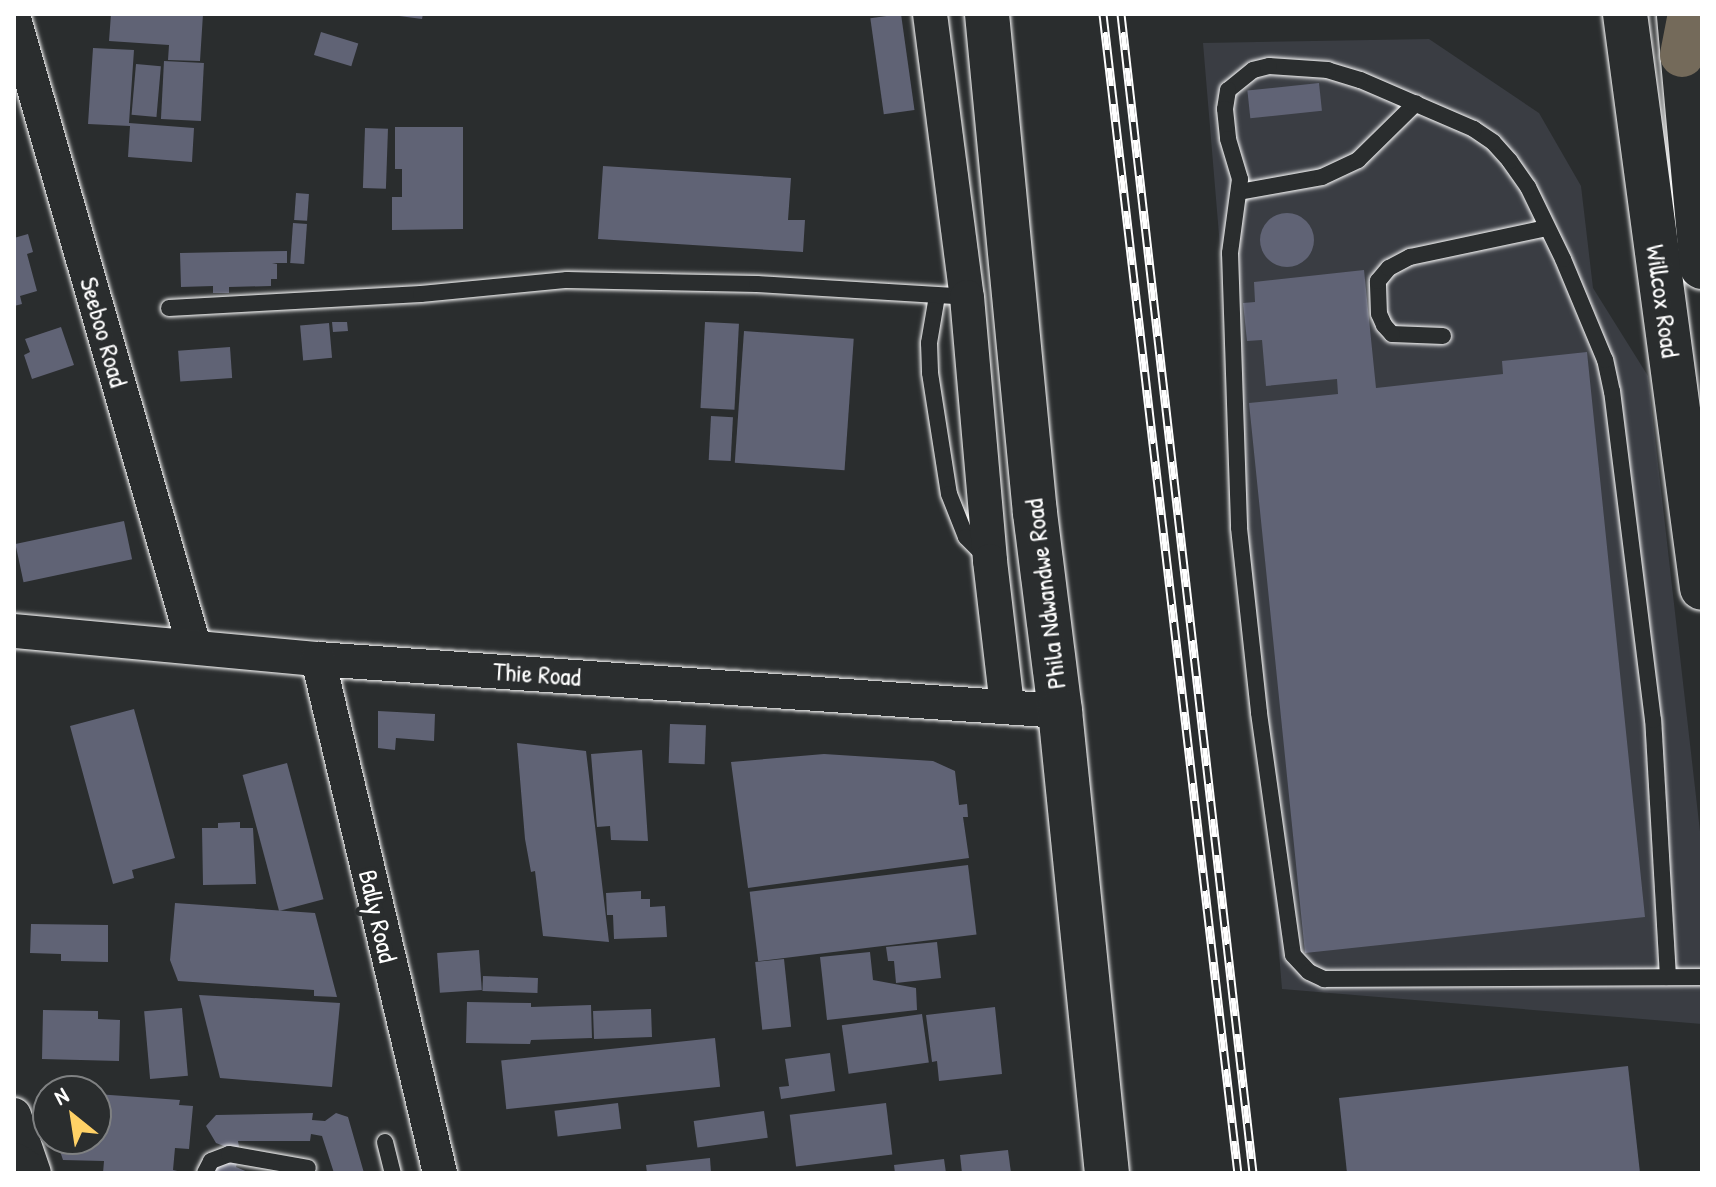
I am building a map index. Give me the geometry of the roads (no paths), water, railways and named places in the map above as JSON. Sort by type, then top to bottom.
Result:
[{"type":"street","name":"Phila Ndwandwe Road","points":[[930,14],[952,297],[990,561],[1007,706]]},
{"type":"street","name":"Phila Ndwandwe Road","points":[[987,14],[1035,513],[1060,711],[1107,1173]]},
{"type":"street","name":"Willcox Road","points":[[1625,14],[1702,588]]},
{"type":"street","name":"Seeboo Road","points":[[14,19],[194,646]]},
{"type":"street","name":"Willcox Road","points":[[1684,28],[1702,267]]},
{"type":"street","name":"Thie Road","points":[[14,631],[318,659],[1060,711]]},
{"type":"street","name":"Bally Road","points":[[318,659],[440,1173]]},
{"type":"street","points":[[14,1115],[34,1173]]},
{"type":"street","points":[[14,1165],[26,1173]]},
{"type":"lane","points":[[1668,977],[1653,720],[1612,392],[1593,328],[1528,187],[1493,142],[1416,103],[1328,70],[1269,66],[1253,70],[1228,90],[1225,109],[1228,139],[1240,179],[1230,253],[1239,528],[1259,713],[1293,955],[1309,972],[1324,979],[1702,977]]},
{"type":"lane","points":[[1239,192],[1322,177],[1358,160],[1416,103]]},
{"type":"lane","points":[[1443,336],[1392,334],[1384,325],[1379,314],[1378,281],[1389,268],[1410,257],[1546,228]]},
{"type":"lane","points":[[169,308],[421,294],[567,280],[757,284],[952,297]]},
{"type":"lane","points":[[385,1142],[393,1173]]},
{"type":"lane","points":[[205,1173],[211,1161],[229,1154],[308,1168]]},
{"type":"railway","points":[[1103,14],[1238,1173]]},
{"type":"railway","points":[[1121,14],[1253,1173]]}]
